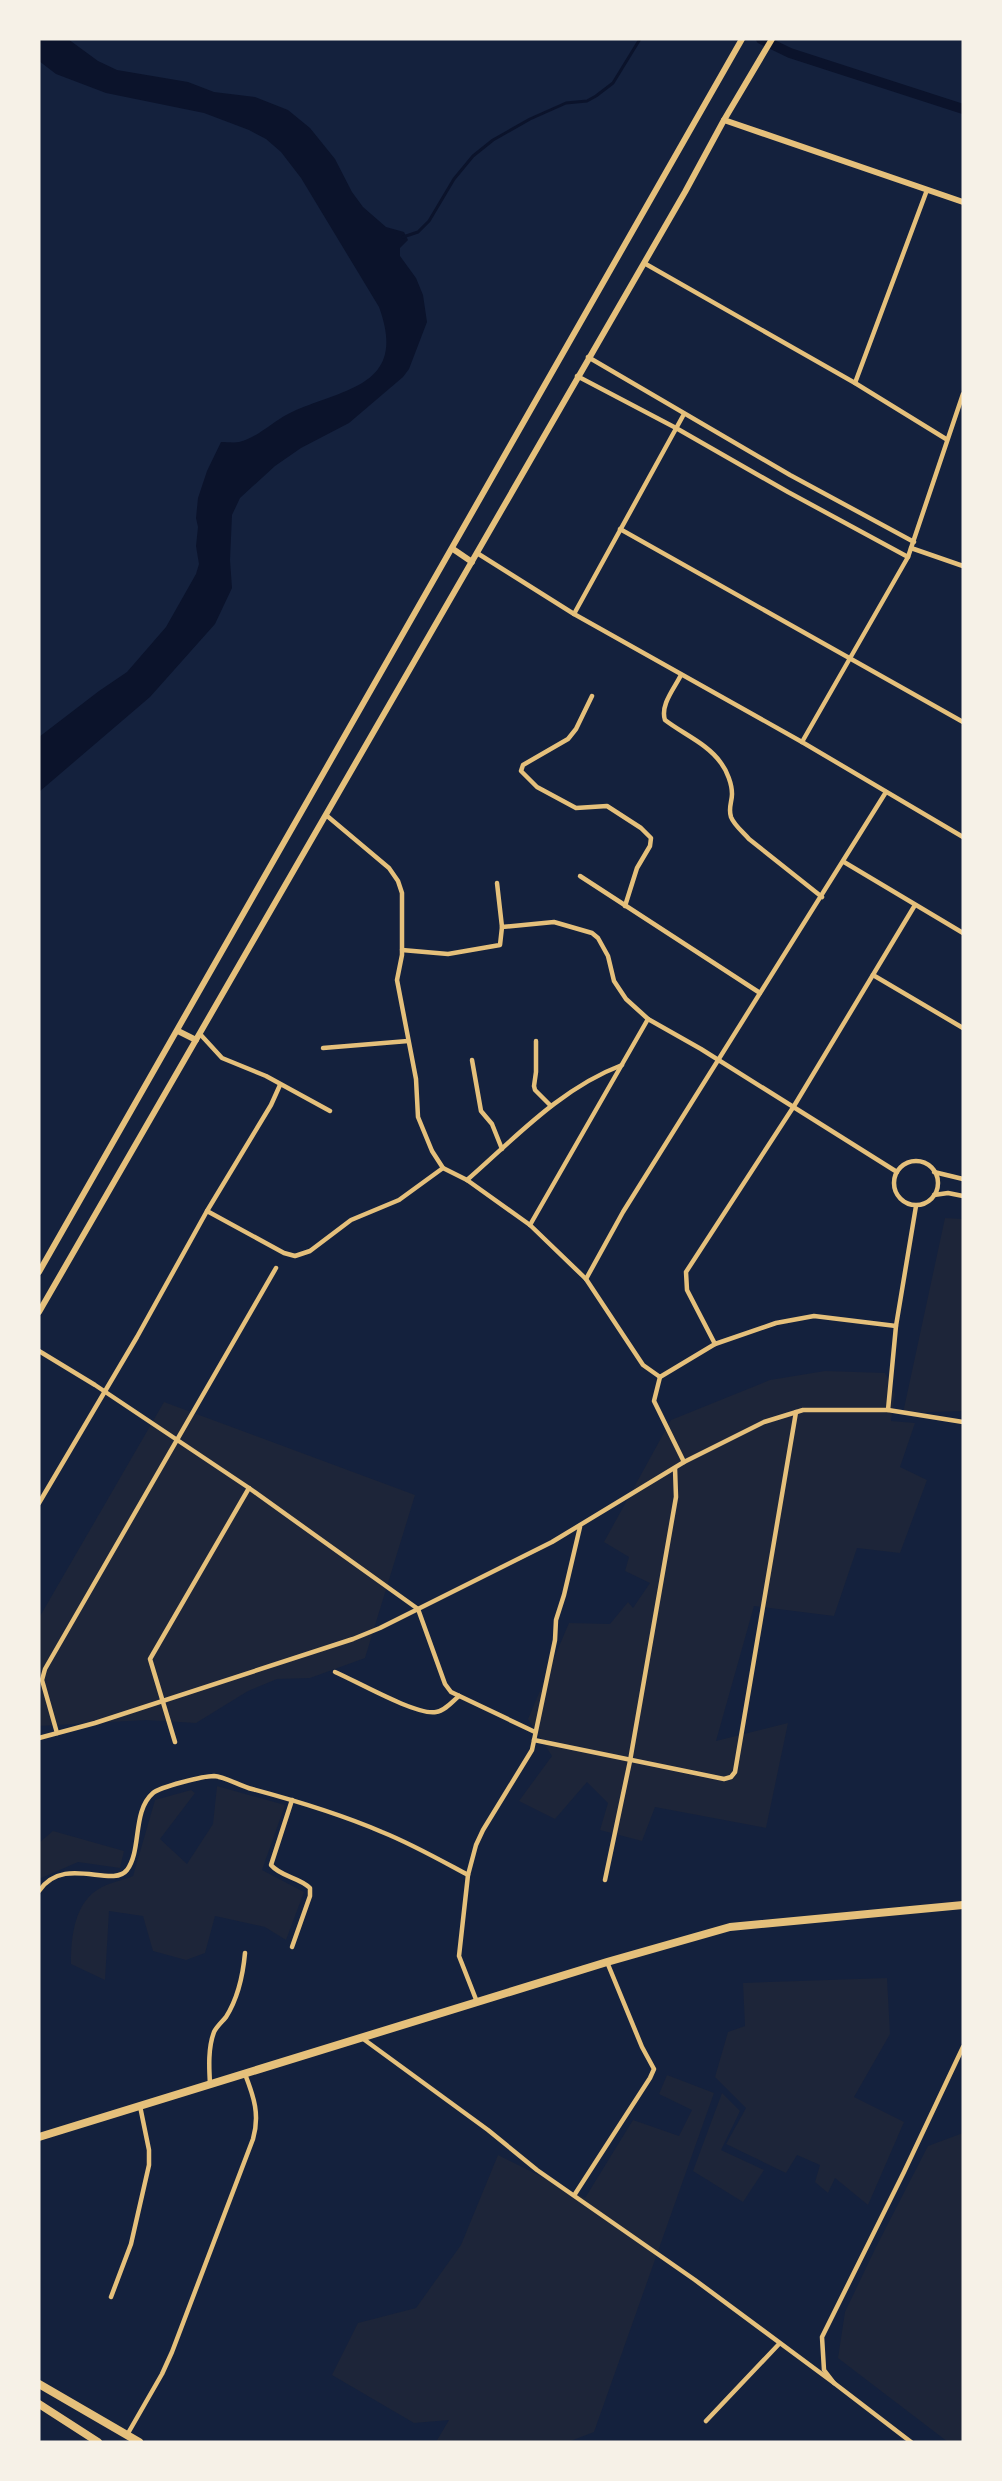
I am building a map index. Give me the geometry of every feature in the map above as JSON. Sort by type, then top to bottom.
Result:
[{"type":"main road","points":[[39,2137],[607,1962],[730,1927],[963,1905]]},
{"type":"main road","points":[[39,2384],[139,2442]]},
{"type":"main road","points":[[41,2406],[98,2442]]},
{"type":"street","points":[[39,1272],[742,39]]},
{"type":"street","points":[[39,1312],[644,263],[769,40]]},
{"type":"street","points":[[724,120],[963,202]]},
{"type":"street","points":[[855,383],[927,190]]},
{"type":"street","points":[[644,263],[855,383],[946,439]]},
{"type":"street","points":[[588,357],[684,414],[914,542]]},
{"type":"street","points":[[577,376],[676,428],[896,553],[908,557]]},
{"type":"street","points":[[802,742],[908,557],[963,394]]},
{"type":"street","points":[[574,614],[684,414]]},
{"type":"street","points":[[620,529],[963,722]]},
{"type":"street","points":[[911,548],[963,566]]},
{"type":"street","points":[[453,549],[472,562]]},
{"type":"street","points":[[477,553],[574,614],[802,742],[963,837]]},
{"type":"street","points":[[681,675],[665,703],[663,713],[665,720],[711,752],[722,763],[731,784],[732,794],[729,808],[731,818],[738,828],[822,897]]},
{"type":"street","points":[[592,696],[576,729],[568,739],[523,765],[521,771],[537,787],[576,808],[607,806],[641,828],[651,838],[650,846],[637,868],[625,906]]},
{"type":"street","points":[[586,1279],[623,1212],[886,792]]},
{"type":"street","points":[[326,815],[389,868],[398,881],[403,905],[402,950],[397,980],[416,1079],[418,1117],[423,1134],[443,1168],[467,1180],[530,1225],[586,1279],[643,1365],[660,1377]]},
{"type":"street","points":[[844,862],[963,933]]},
{"type":"street","points":[[580,876],[760,993]]},
{"type":"street","points":[[402,950],[448,954],[500,945],[502,927],[498,884]]},
{"type":"street","points":[[715,1344],[687,1290],[686,1272],[794,1106],[915,905]]},
{"type":"street","points":[[502,927],[554,922],[592,933],[598,938],[608,956],[614,981],[626,999],[648,1019],[794,1106],[897,1172]]},
{"type":"street","points":[[873,975],[963,1028]]},
{"type":"street","points":[[530,1225],[648,1019]]},
{"type":"street","points":[[178,1031],[198,1037],[222,1058],[258,1072],[330,1111]]},
{"type":"street","points":[[323,1047],[408,1041]]},
{"type":"street","points":[[536,1041],[534,1086],[535,1090],[551,1106]]},
{"type":"street","points":[[472,1060],[481,1111],[492,1124],[502,1149]]},
{"type":"street","points":[[467,1180],[551,1106],[597,1074],[622,1065]]},
{"type":"street","points":[[39,1503],[105,1392],[207,1211],[271,1105],[280,1085]]},
{"type":"street","points":[[918,1161],[926,1164],[934,1172],[938,1184],[934,1195],[924,1204],[916,1206],[907,1204],[895,1190],[894,1181],[897,1172],[910,1162],[918,1161]]},
{"type":"street","points":[[207,1211],[284,1253],[296,1256],[310,1251],[351,1221],[399,1200],[443,1168]]},
{"type":"street","points":[[934,1172],[963,1179]]},
{"type":"street","points":[[934,1195],[948,1193],[963,1196]]},
{"type":"street","points":[[888,1410],[896,1326],[916,1206]]},
{"type":"street","points":[[57,1733],[42,1680],[45,1669],[276,1268]]},
{"type":"street","points":[[684,1462],[654,1401],[660,1377],[715,1344],[776,1323],[814,1317],[896,1326]]},
{"type":"street","points":[[39,1351],[249,1488],[418,1609],[445,1684],[459,1696],[535,1732]]},
{"type":"street","points":[[39,1738],[353,1639],[418,1609],[580,1527],[684,1462],[764,1422],[803,1410],[888,1410],[963,1422]]},
{"type":"street","points":[[534,1740],[724,1779],[731,1777],[735,1772],[796,1412]]},
{"type":"street","points":[[605,1881],[630,1761],[676,1497],[675,1468]]},
{"type":"street","points":[[175,1742],[150,1659],[249,1488]]},
{"type":"street","points":[[477,2002],[459,1956],[468,1875],[476,1845],[483,1830],[532,1750],[555,1640],[556,1620],[580,1527]]},
{"type":"street","points":[[336,1672],[417,1710],[434,1713],[441,1711],[459,1696]]},
{"type":"street","points":[[39,1891],[45,1882],[60,1874],[79,1872],[116,1876],[127,1870],[143,1809],[150,1795],[158,1789],[214,1776],[246,1788],[327,1810],[381,1831],[468,1875]]},
{"type":"street","points":[[292,1800],[271,1865],[276,1871],[304,1882],[310,1888],[310,1896],[292,1947]]},
{"type":"street","points":[[210,2084],[209,2062],[212,2040],[234,2000],[240,1984],[245,1953]]},
{"type":"street","points":[[574,2194],[654,2069],[642,2047],[607,1962]]},
{"type":"street","points":[[362,2038],[488,2130],[537,2170],[695,2280],[911,2442]]},
{"type":"street","points":[[834,2383],[824,2370],[822,2337],[963,2047]]},
{"type":"street","points":[[127,2434],[162,2374],[172,2352],[253,2139],[257,2113],[246,2074]]},
{"type":"street","points":[[111,2297],[131,2244],[149,2165],[149,2150],[140,2106]]},
{"type":"street","points":[[706,2421],[779,2344]]},
{"type":"shaded area","points":[[39,39],[68,39],[98,61],[117,70],[188,82],[214,92],[255,97],[288,110],[310,128],[335,159],[352,192],[363,207],[386,227],[404,232],[408,240],[400,248],[400,256],[416,278],[423,295],[427,322],[409,369],[403,377],[349,423],[301,448],[275,466],[240,498],[232,515],[230,560],[232,588],[215,624],[150,697],[39,792],[39,737],[127,672],[166,627],[196,574],[199,564],[196,546],[198,498],[207,471],[221,442],[246,440],[288,414],[365,382],[377,370],[385,355],[386,334],[379,307],[301,178],[281,152],[266,139],[204,113],[106,93],[56,74],[39,61]]},
{"type":"shaded area","points":[[945,1218],[963,1219],[963,1411],[903,1413]]},
{"type":"shaded area","points":[[825,1371],[885,1373],[895,1394],[891,1421],[915,1423],[900,1467],[927,1480],[900,1553],[857,1548],[834,1616],[754,1606],[716,1741],[788,1723],[766,1828],[655,1807],[642,1841],[600,1830],[608,1803],[587,1782],[555,1819],[519,1801],[552,1756],[528,1719],[569,1623],[610,1624],[628,1602],[633,1608],[650,1583],[625,1571],[629,1557],[604,1542],[671,1420],[770,1380]]},
{"type":"shaded area","points":[[164,1402],[415,1495],[365,1658],[310,1678],[277,1679],[248,1691],[196,1723],[146,1720],[39,1726],[39,1618]]},
{"type":"shaded area","points":[[217,1786],[285,1805],[262,1870],[304,1892],[286,1940],[265,1927],[215,1916],[205,1953],[186,1960],[153,1951],[143,1916],[109,1911],[105,1980],[71,1964],[73,1931],[80,1910],[85,1901],[102,1887],[133,1876],[155,1800],[191,1790],[195,1793],[160,1839],[187,1864],[213,1824]]},
{"type":"shaded area","points":[[53,1831],[124,1851],[120,1868],[78,1862],[39,1879],[39,1843]]},
{"type":"shaded area","points":[[887,1978],[890,2034],[854,2097],[904,2122],[868,2205],[835,2178],[828,2193],[815,2182],[820,2165],[797,2155],[786,2173],[726,2144],[746,2108],[715,2077],[728,2032],[745,2026],[743,1983]]},
{"type":"shaded area","points":[[667,2075],[714,2093],[594,2432],[568,2442],[436,2442],[449,2420],[414,2423],[332,2375],[358,2323],[416,2308],[461,2245],[498,2155],[585,2198],[633,2120],[679,2136],[692,2110],[659,2094]]},
{"type":"shaded area","points":[[722,2093],[740,2111],[721,2150],[764,2170],[743,2202],[693,2171]]},
{"type":"shaded area","points":[[963,2133],[963,2442],[948,2442],[838,2358],[845,2312],[928,2146]]},
{"type":"waterway","points":[[403,237],[418,232],[429,221],[454,179],[473,156],[493,140],[530,119],[566,103],[587,101],[596,96],[613,83],[640,39]]},
{"type":"waterway","points":[[761,39],[790,53],[963,109]]}]
